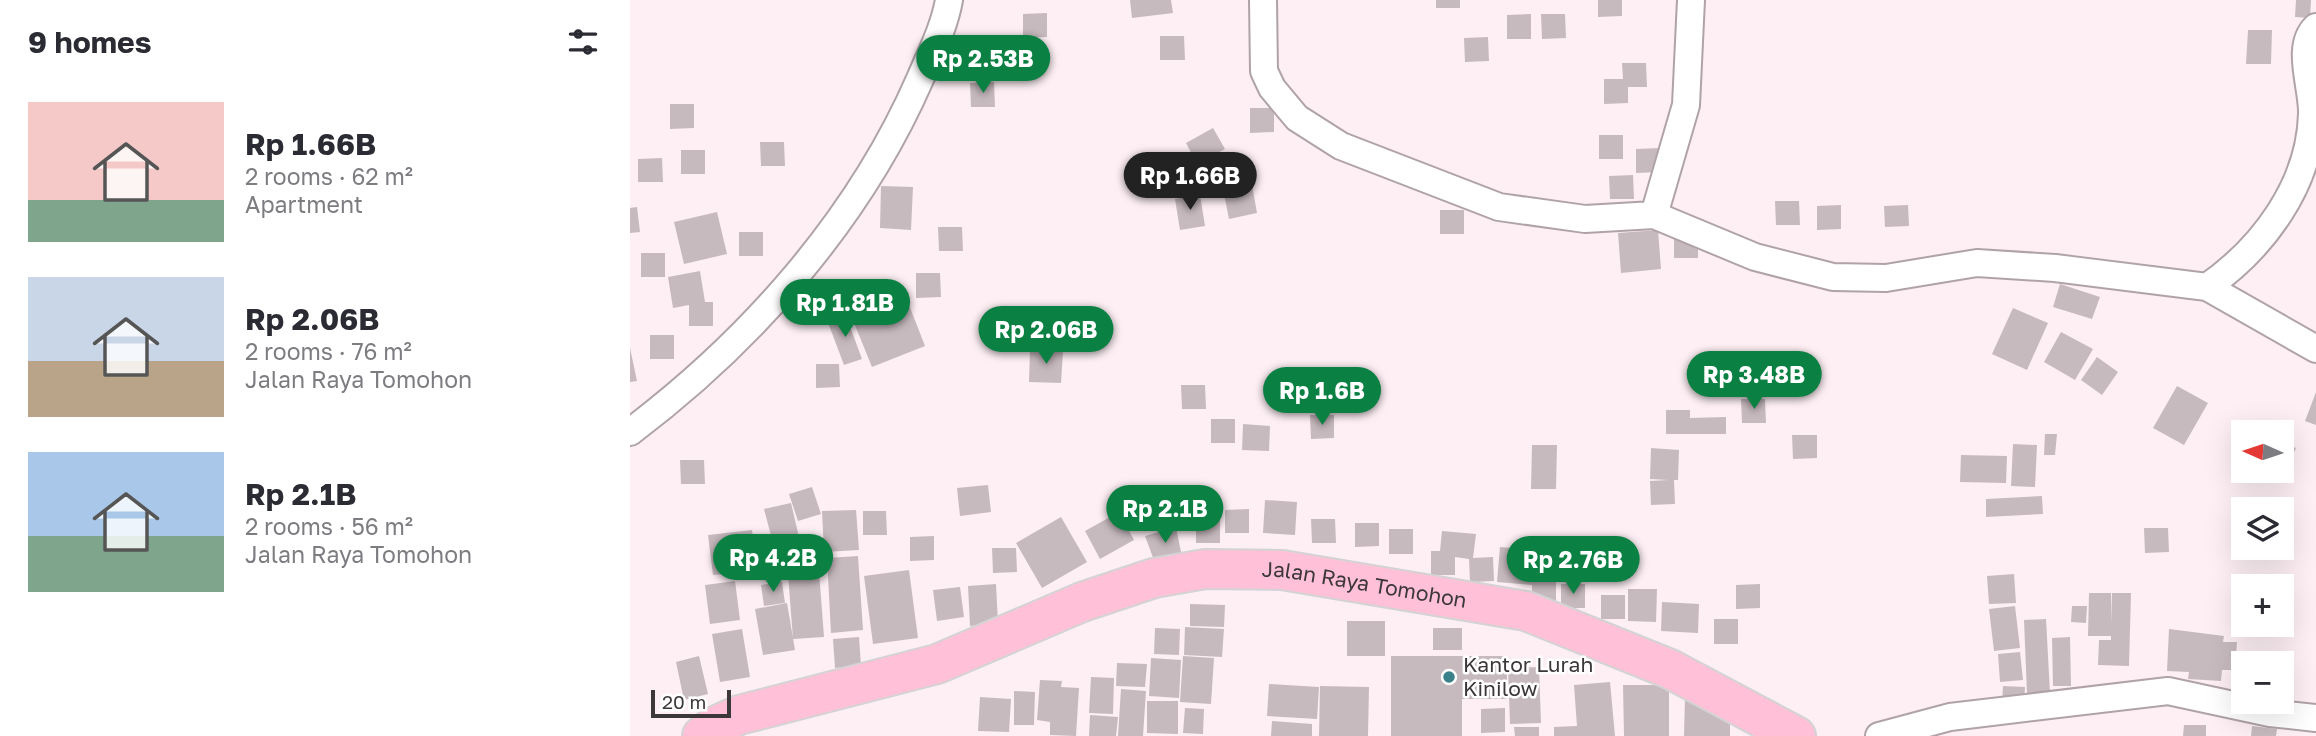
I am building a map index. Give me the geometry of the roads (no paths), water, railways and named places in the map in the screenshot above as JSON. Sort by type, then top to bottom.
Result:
[{"type":"highway","name":"Jalan Raya Tomohon","points":[[702,736],[713,727],[739,715],[937,664],[1082,601],[1154,578],[1205,569],[1282,570],[1526,611],[1670,668],[1796,736]]},
{"type":"street","points":[[630,432],[667,404],[753,324],[844,213],[902,121],[945,22],[949,0]]},
{"type":"street","points":[[1263,0],[1263,59],[1272,88],[1297,118],[1341,146],[1499,207],[1585,219],[1654,215],[1755,257],[1833,277],[1886,278],[1978,263],[2056,268],[2207,287],[2316,349]]},
{"type":"street","points":[[1654,215],[1686,105],[1691,0]]},
{"type":"street","points":[[2207,287],[2259,242],[2288,200],[2305,156],[2312,114],[2306,42],[2316,27]]},
{"type":"street","points":[[1879,736],[1950,717],[2168,691],[2270,713],[2316,718]]},
{"type":"place","name":"Kantor Lurah Kinilow","points":[[1449,677]]}]
